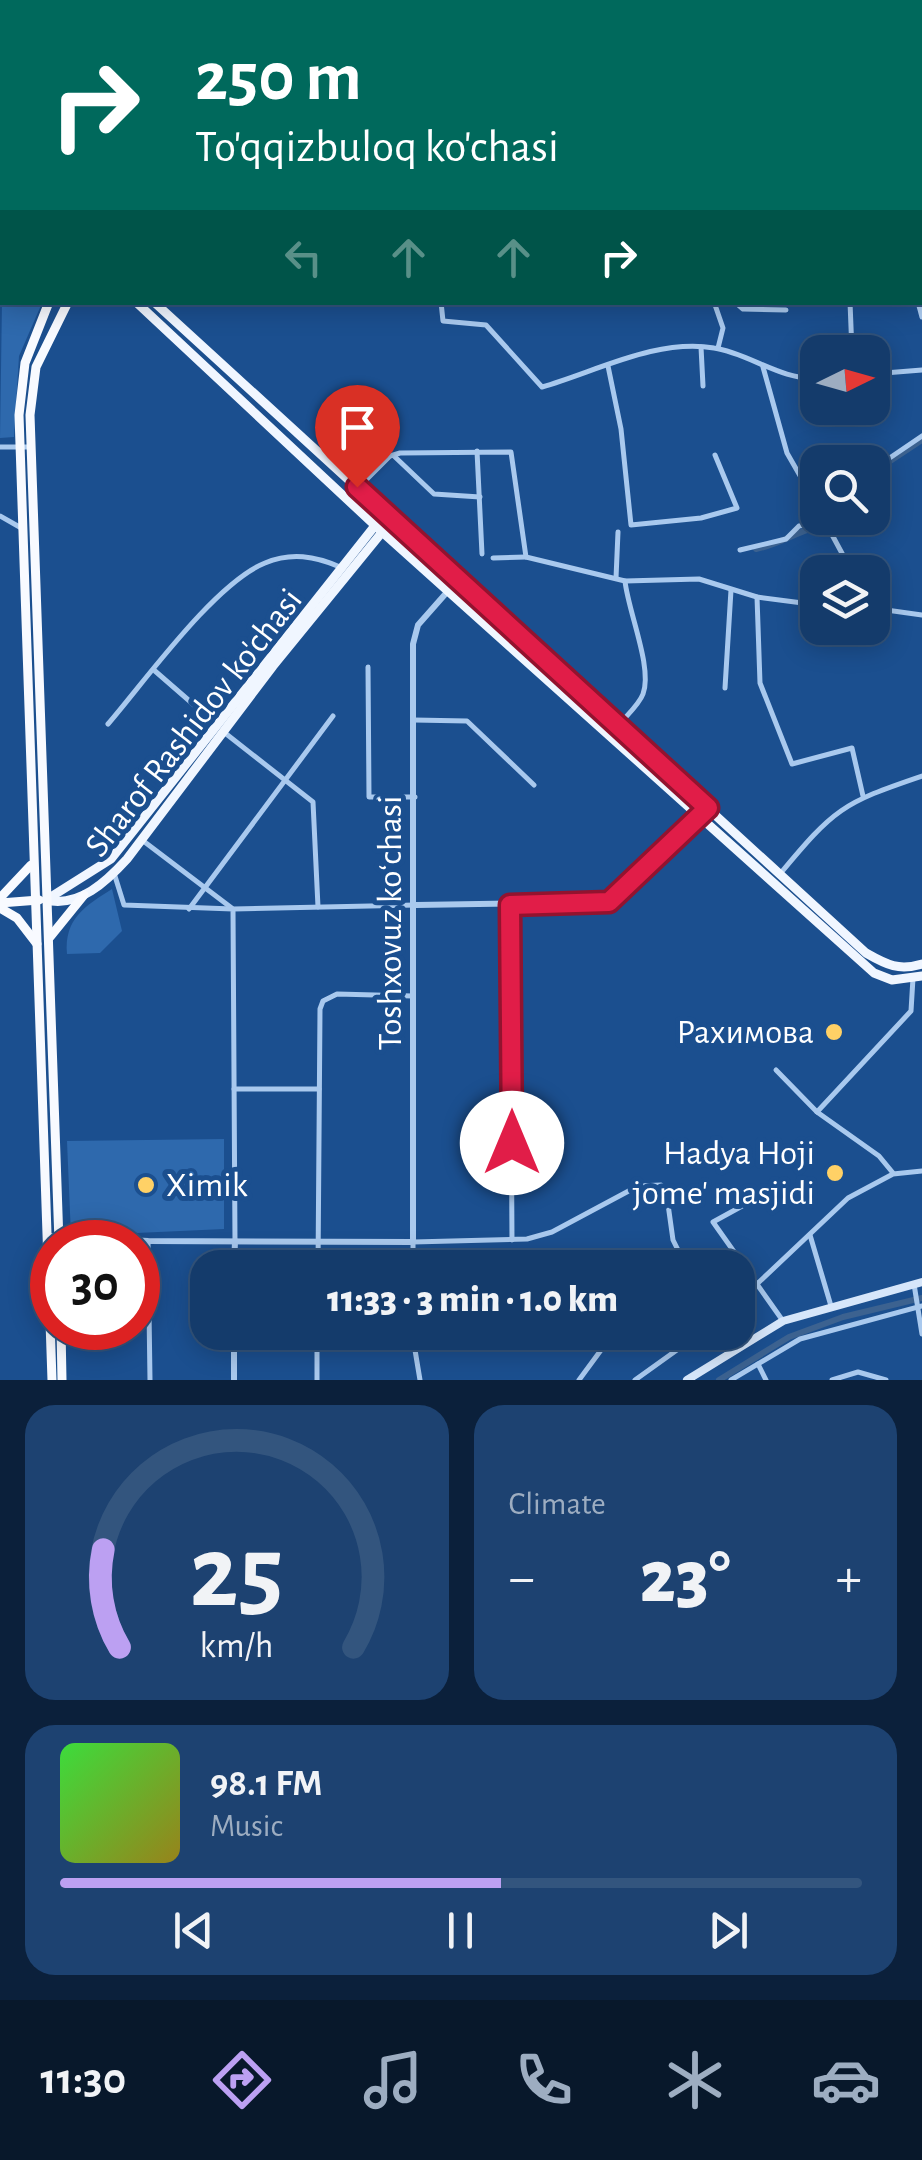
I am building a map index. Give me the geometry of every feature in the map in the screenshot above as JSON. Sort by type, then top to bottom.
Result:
[{"type":"highway","points":[[48,305],[20,382],[49,940],[56,1220]]},
{"type":"highway","points":[[55,1220],[32,862],[23,529],[32,382],[67,305]]},
{"type":"highway","points":[[0,903],[32,862]]},
{"type":"highway","points":[[49,940],[65,913],[84,895]]},
{"type":"highway","points":[[0,903],[46,900]]},
{"type":"highway","points":[[0,903],[37,945]]},
{"type":"highway","points":[[52,1380],[53,1350]]},
{"type":"highway","points":[[61,1350],[62,1380]]},
{"type":"main road","points":[[139,305],[377,528],[780,874],[866,953],[888,966],[906,969],[922,964]]},
{"type":"main road","points":[[157,305],[618,726],[874,973],[892,980],[917,977]]},
{"type":"main road","name":"Sharof Rashidov ko'chasi","points":[[46,900],[95,874],[111,860],[340,567],[389,517]]},
{"type":"main road","name":"Sharof Rashidov ko'chasi","points":[[46,900],[58,902],[84,895],[114,873],[190,779],[377,528]]},
{"type":"main road","points":[[180,771],[190,779]]},
{"type":"main road","points":[[687,1380],[783,1321],[917,1287]]},
{"type":"street","points":[[441,305],[443,321],[486,325],[542,388],[631,356],[701,347],[718,348],[763,367],[800,374]]},
{"type":"street","points":[[715,305],[722,328],[718,348]]},
{"type":"street","points":[[739,305],[744,309],[786,310]]},
{"type":"street","points":[[850,305],[851,335]]},
{"type":"street","points":[[701,347],[703,386]]},
{"type":"street","points":[[608,366],[621,429],[631,525],[701,518],[737,508],[715,455]]},
{"type":"street","points":[[763,367],[787,453],[800,473]]},
{"type":"street","points":[[890,373],[922,370]]},
{"type":"street","points":[[890,458],[922,436]]},
{"type":"street","points":[[0,448],[26,447]]},
{"type":"street","points":[[347,498],[393,455],[476,450],[515,455],[526,557]]},
{"type":"street","points":[[476,450],[482,554]]},
{"type":"street","points":[[393,455],[434,494],[480,497]]},
{"type":"street","points":[[0,516],[23,529]]},
{"type":"street","points":[[740,550],[786,539],[800,526]]},
{"type":"street","points":[[616,578],[618,532]]},
{"type":"street","points":[[108,724],[194,622],[236,581],[263,563],[294,556],[340,567]]},
{"type":"street","points":[[494,558],[526,557],[625,581],[699,579],[756,597],[800,603]]},
{"type":"street","points":[[618,726],[644,693],[644,658],[632,624],[625,581]]},
{"type":"street","name":"Toshxovuz koʻchasi","points":[[413,1250],[413,644],[418,625],[449,590]]},
{"type":"street","points":[[725,688],[730,590]]},
{"type":"street","points":[[756,597],[760,682],[792,764],[852,748],[862,796]]},
{"type":"street","points":[[890,611],[922,615]]},
{"type":"street","points":[[368,668],[370,798],[414,797]]},
{"type":"street","points":[[155,670],[216,724]]},
{"type":"street","points":[[189,909],[333,716]]},
{"type":"street","points":[[414,720],[466,722],[534,786]]},
{"type":"street","points":[[225,733],[315,805],[318,907]]},
{"type":"street","points":[[780,874],[825,819],[862,796],[922,776]]},
{"type":"street","points":[[114,873],[124,905],[189,909],[609,902],[704,812]]},
{"type":"street","points":[[142,840],[234,909]]},
{"type":"street","points":[[510,905],[512,1240]]},
{"type":"street","points":[[234,909],[235,1250]]},
{"type":"street","points":[[816,1112],[911,1011],[917,977]]},
{"type":"street","points":[[318,1250],[323,1001],[337,994],[416,996]]},
{"type":"street","points":[[776,1070],[816,1112],[879,1156],[893,1174]]},
{"type":"street","points":[[234,1089],[319,1089]]},
{"type":"street","points":[[755,1287],[848,1198],[893,1174],[922,1171]]},
{"type":"street","points":[[160,1241],[512,1240],[552,1232],[638,1186],[662,1186],[678,1250]]},
{"type":"street","points":[[744,1206],[713,1222],[783,1321]]},
{"type":"street","points":[[810,1235],[831,1306]]},
{"type":"street","points":[[917,1287],[922,1334]]},
{"type":"street","points":[[731,1380],[800,1339],[920,1307]]},
{"type":"street","points":[[150,1350],[150,1380]]},
{"type":"street","points":[[234,1350],[234,1380]]},
{"type":"street","points":[[317,1380],[318,1350]]},
{"type":"street","points":[[415,1350],[420,1380]]},
{"type":"street","points":[[579,1380],[603,1350]]},
{"type":"street","points":[[635,1380],[677,1350]]},
{"type":"street","points":[[758,1364],[766,1380]]},
{"type":"street","points":[[832,1380],[858,1372],[884,1380]]},
{"type":"shaded area","points":[[2,305],[41,305],[19,356],[14,437],[0,438]]},
{"type":"shaded area","points":[[112,889],[122,931],[100,953],[67,954],[69,931],[78,915]]},
{"type":"shaded area","name":"Ximik","points":[[224,1139],[224,1229],[160,1232],[160,1220],[70,1220],[67,1141]]},
{"type":"waterway","points":[[890,461],[922,440]]},
{"type":"waterway","points":[[756,549],[800,533]]},
{"type":"waterway","points":[[719,1380],[789,1337],[843,1317],[922,1298]]},
{"type":"place","name":"Рахимова","points":[[834,1032]]},
{"type":"place","name":"Hadya Hoji jome' masjidi","points":[[835,1173]]},
{"type":"place","name":"Ximik","points":[[146,1185]]},
{"type":"route","points":[[357,487],[708,808],[622,894],[609,902],[510,905],[512,1143]]}]
